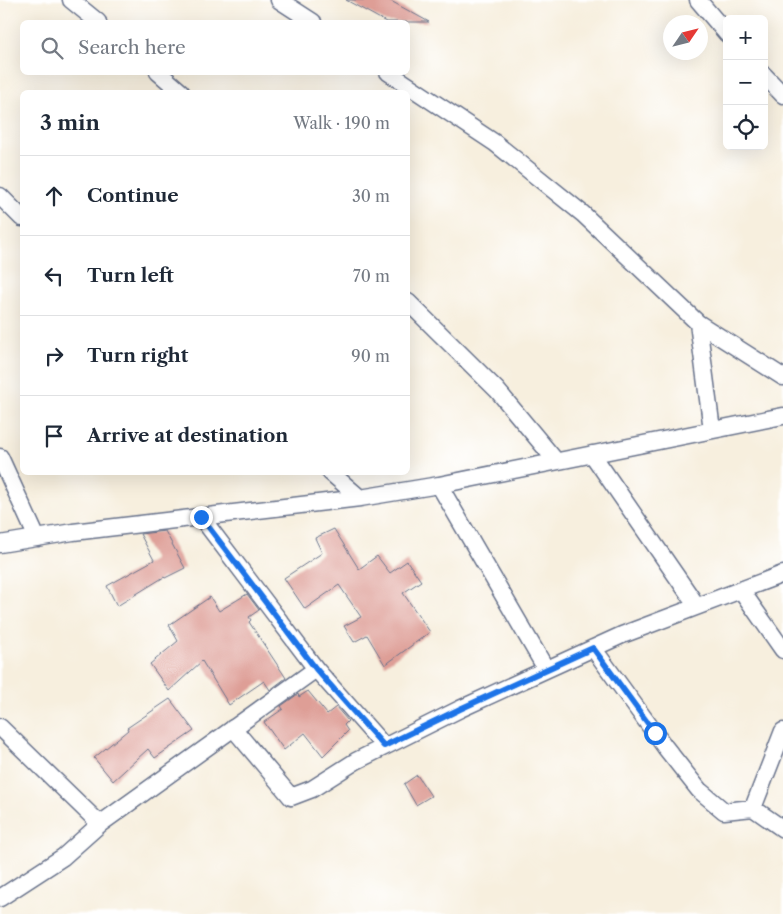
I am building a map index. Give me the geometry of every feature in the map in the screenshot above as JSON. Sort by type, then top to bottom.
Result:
[{"type":"street","points":[[71,0],[96,20]]},
{"type":"street","points":[[278,0],[309,20]]},
{"type":"street","points":[[698,0],[723,29]]},
{"type":"street","points":[[162,75],[180,90]]},
{"type":"street","points":[[393,75],[495,143],[576,208],[698,323],[783,378]]},
{"type":"street","points":[[768,79],[783,95]]},
{"type":"street","points":[[0,196],[20,216]]},
{"type":"street","points":[[410,304],[498,390],[556,461]]},
{"type":"street","points":[[698,323],[712,430]]},
{"type":"street","points":[[0,544],[73,532],[360,498],[438,485],[783,416]]},
{"type":"street","points":[[592,454],[697,606]]},
{"type":"street","points":[[0,457],[37,538]]},
{"type":"street","points":[[333,475],[360,498]]},
{"type":"street","points":[[438,485],[546,669]]},
{"type":"street","points":[[201,517],[316,669],[384,746]]},
{"type":"street","points":[[233,728],[291,797],[312,789],[384,746],[622,634],[783,574]]},
{"type":"street","points":[[741,590],[783,650]]},
{"type":"street","points":[[593,648],[665,748],[698,790],[724,812],[753,808],[783,829]]},
{"type":"street","points":[[0,898],[63,857],[100,824],[316,669]]},
{"type":"street","points":[[0,727],[100,824]]},
{"type":"street","points":[[753,808],[783,731]]},
{"type":"building","points":[[346,0],[389,0],[429,22],[410,22],[410,20],[382,20]]},
{"type":"building","points":[[334,529],[359,569],[377,556],[390,573],[407,561],[421,581],[403,593],[430,632],[385,665],[367,635],[354,642],[344,626],[361,617],[339,585],[305,609],[284,578],[322,553],[315,538]]},
{"type":"building","points":[[165,531],[185,568],[164,577],[117,606],[107,586],[154,560],[140,534]]},
{"type":"building","points":[[247,594],[259,610],[249,617],[251,620],[249,622],[286,678],[270,690],[264,681],[229,705],[202,661],[169,691],[150,664],[178,641],[169,625],[210,597],[219,611]]},
{"type":"building","points":[[308,691],[327,714],[336,707],[348,721],[344,725],[348,731],[323,756],[305,733],[284,750],[264,722],[283,709],[281,706],[298,694],[299,697]]},
{"type":"building","points":[[170,699],[194,731],[155,758],[148,749],[113,781],[94,758],[128,730],[127,728]]},
{"type":"building","points":[[417,775],[431,796],[416,805],[404,784]]},
{"type":"route","points":[[201,517],[316,669],[384,746],[593,648],[655,733]]}]
